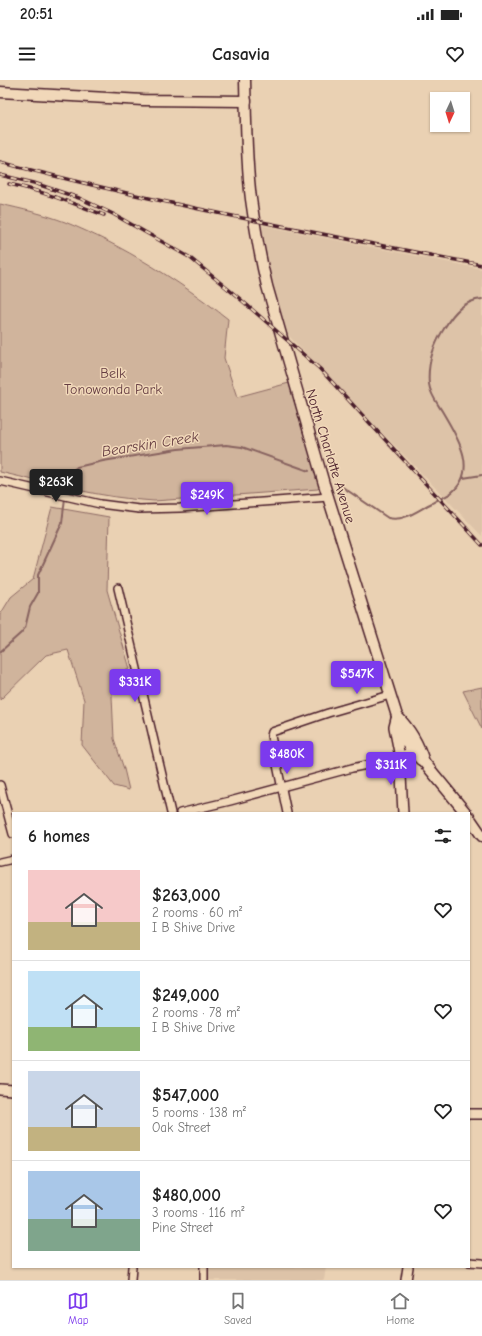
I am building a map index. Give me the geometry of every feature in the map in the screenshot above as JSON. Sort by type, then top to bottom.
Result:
[{"type":"main road","name":"North Charlotte Avenue","points":[[245,80],[246,140],[251,198],[259,253],[267,286],[329,497],[397,716],[399,728],[424,762],[465,812]]},
{"type":"main road","points":[[0,92],[143,100],[246,101]]},
{"type":"main road","points":[[470,818],[482,836]]},
{"type":"street","points":[[0,481],[86,501],[139,509],[247,504],[329,497]]},
{"type":"street","points":[[118,588],[171,812]]},
{"type":"street","points":[[287,812],[270,736],[272,732],[328,713],[390,695]]},
{"type":"street","points":[[397,716],[394,727],[400,757],[403,812]]},
{"type":"street","points":[[184,812],[352,768],[392,760],[415,749]]},
{"type":"street","points":[[0,785],[12,830]]},
{"type":"street","points":[[0,862],[12,859]]},
{"type":"street","points":[[0,1089],[12,1090]]},
{"type":"street","points":[[470,1114],[482,1114]]},
{"type":"street","points":[[470,1262],[482,1263]]},
{"type":"street","points":[[131,1280],[132,1268]]},
{"type":"street","points":[[204,1268],[204,1280]]},
{"type":"street","points":[[406,1280],[408,1268]]},
{"type":"shaded area","points":[[261,225],[482,269],[482,536],[287,334],[268,277]]},
{"type":"shaded area","points":[[208,1268],[326,1268],[324,1280],[207,1280]]},
{"type":"green space","name":"Belk Tonowonda Park","points":[[0,204],[57,219],[87,231],[170,277],[228,319],[224,358],[237,397],[289,383],[320,487],[318,489],[154,501],[96,494],[0,472]]},
{"type":"green space","points":[[52,507],[109,517],[107,590],[130,669],[111,675],[114,739],[129,790],[114,786],[82,745],[84,700],[68,650],[46,655],[0,700],[0,615],[11,597],[33,579]]},
{"type":"green space","points":[[482,687],[482,729],[463,691]]},
{"type":"waterway","name":"Bearskin Creek","points":[[341,486],[388,518],[394,519],[411,515],[447,496],[460,484],[464,474],[465,463],[463,452],[459,441],[431,391],[429,384],[429,369],[432,354],[438,340],[452,317],[460,308],[470,302],[482,299]]},
{"type":"waterway","name":"Bearskin Creek","points":[[66,494],[71,472],[77,467],[103,461],[178,449],[226,445],[242,447],[309,471]]},
{"type":"waterway","name":"Bearskin Creek","points":[[463,478],[482,475]]},
{"type":"waterway","name":"Bearskin Creek","points":[[0,652],[25,628],[30,607],[38,593],[38,575],[62,523],[65,498]]},
{"type":"railway","points":[[0,162],[180,205],[482,265]]},
{"type":"railway","points":[[0,175],[34,183],[79,198],[113,214],[189,257],[239,298],[320,369],[482,545]]},
{"type":"railway","points":[[9,184],[45,194],[104,215]]}]
